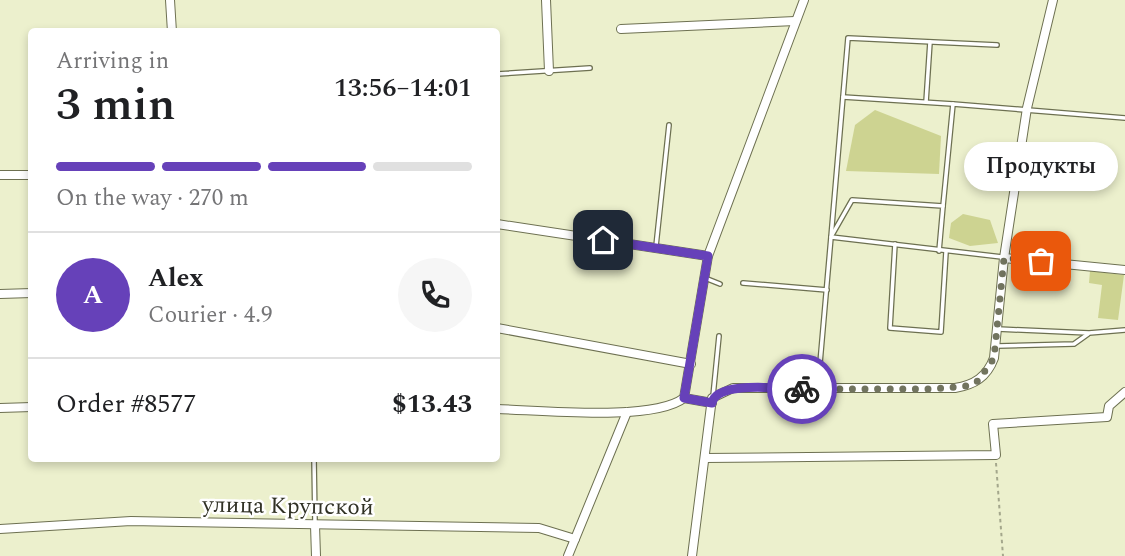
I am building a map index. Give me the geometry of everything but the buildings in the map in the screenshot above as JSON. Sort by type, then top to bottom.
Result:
[{"type":"street","points":[[170,0],[172,28]]},
{"type":"street","points":[[546,0],[549,71]]},
{"type":"street","points":[[684,398],[708,256],[804,0]]},
{"type":"street","points":[[500,409],[627,412],[668,407],[684,398],[712,401],[733,388],[967,386],[987,373],[995,346],[1004,258],[1027,108],[1053,0]]},
{"type":"street","points":[[621,29],[795,21]]},
{"type":"street","points":[[0,175],[28,175]]},
{"type":"street","points":[[500,224],[708,256]]},
{"type":"street","points":[[1004,258],[1125,270]]},
{"type":"street","points":[[0,294],[28,293]]},
{"type":"street","points":[[500,329],[691,365]]},
{"type":"street","points":[[705,458],[996,455],[993,424],[1107,417],[1109,406],[1125,392]]},
{"type":"street","points":[[692,556],[712,401]]},
{"type":"street","points":[[0,408],[28,407]]},
{"type":"street","points":[[568,556],[627,412]]},
{"type":"street","name":"улица Крупской","points":[[0,529],[131,521],[539,528],[575,539]]},
{"type":"street","points":[[315,525],[316,556]]},
{"type":"lane","points":[[818,389],[848,38],[996,45]]},
{"type":"lane","points":[[926,102],[930,42]]},
{"type":"lane","points":[[500,74],[590,68]]},
{"type":"lane","points":[[843,97],[1027,108],[1125,118]]},
{"type":"lane","points":[[939,251],[953,104]]},
{"type":"lane","points":[[656,248],[669,125]]},
{"type":"lane","points":[[831,237],[852,200],[943,206]]},
{"type":"lane","points":[[831,237],[1004,258]]},
{"type":"lane","points":[[895,244],[890,328],[941,332],[946,251]]},
{"type":"lane","points":[[705,278],[720,284]]},
{"type":"lane","points":[[743,282],[827,290]]},
{"type":"lane","points":[[996,329],[1089,333],[1125,330]]},
{"type":"lane","points":[[995,346],[1074,344],[1089,333]]},
{"type":"lane","points":[[712,401],[719,336]]},
{"type":"lane","points":[[314,462],[315,525]]},
{"type":"path","points":[[996,455],[1003,556]]},
{"type":"green space","points":[[875,110],[941,136],[939,174],[846,171],[855,125]]},
{"type":"green space","points":[[963,214],[990,220],[998,243],[970,246],[949,238],[951,223]]},
{"type":"green space","points":[[1090,271],[1124,275],[1118,320],[1098,318],[1102,285],[1089,283]]},
{"type":"way so far","points":[[802,389],[955,388],[978,381],[987,373],[994,358],[1004,258],[1041,261]]},
{"type":"place","name":"Продукты","points":[[1041,261]]},
{"type":"route","points":[[603,240],[708,256],[684,398],[712,403],[712,398],[720,392],[733,388],[802,389]]}]
